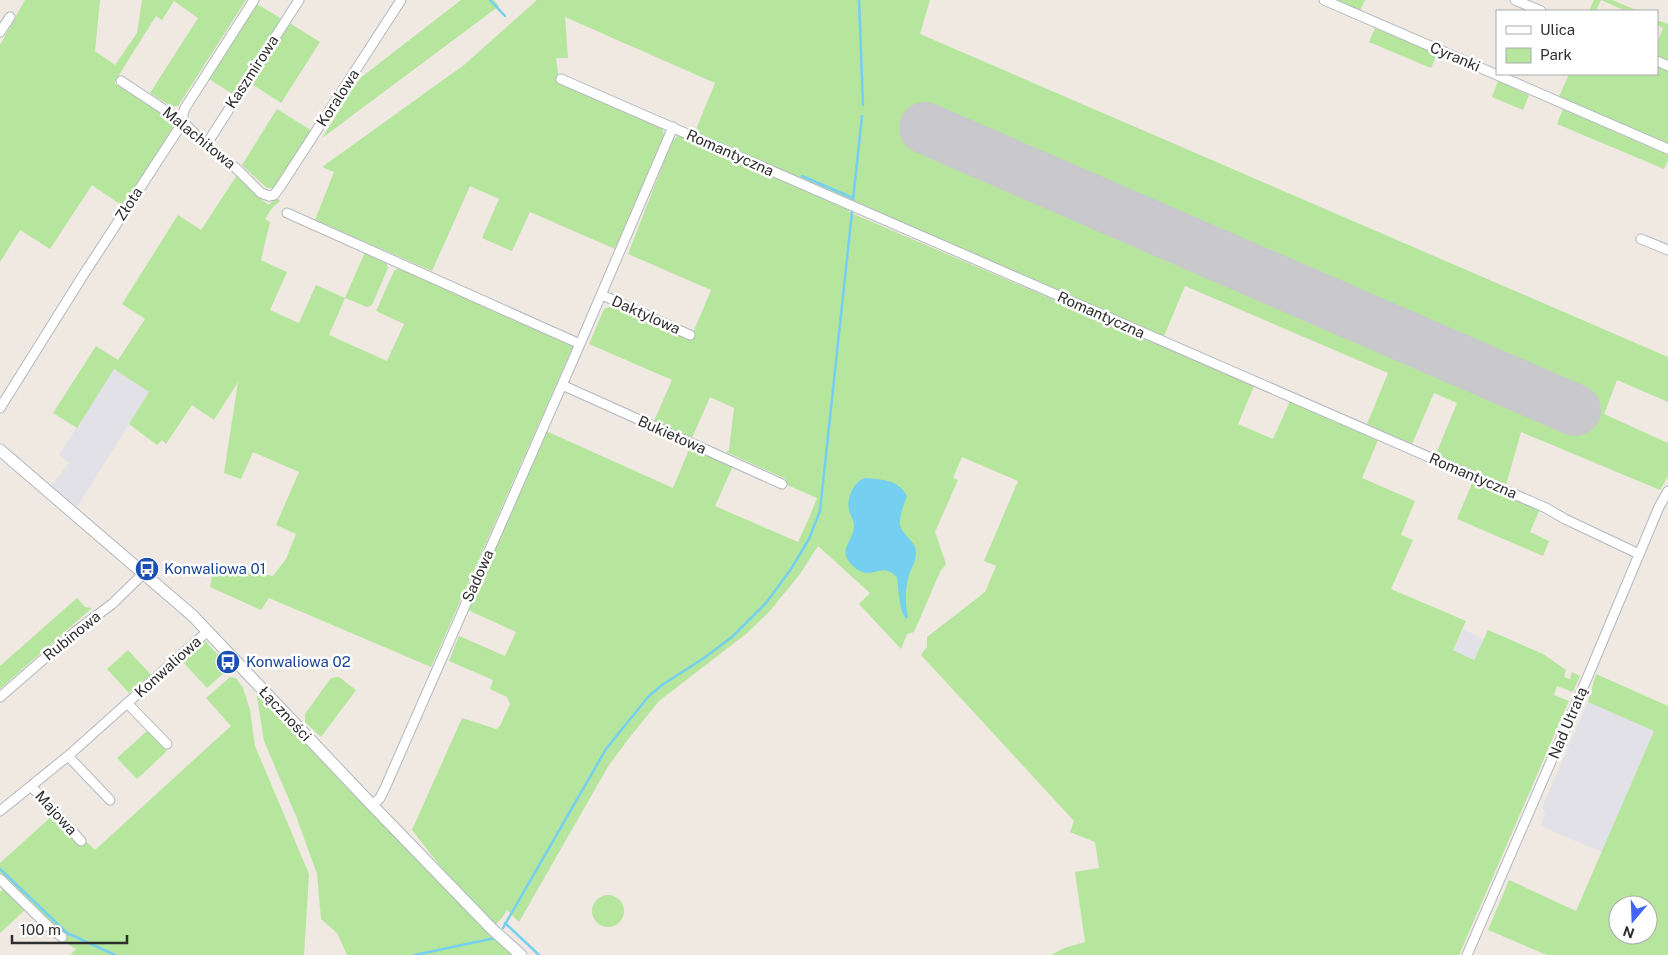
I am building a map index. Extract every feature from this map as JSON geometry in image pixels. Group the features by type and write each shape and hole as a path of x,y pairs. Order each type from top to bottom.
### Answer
{"street":[{"name":"Złota","path":"0,408 183,122 185,108 254,0"},
{"name":"Kaszmirowa","path":"206,145 299,0"},
{"name":"Koralowa","path":"274,194 401,0"},
{"name":"Cyranki","path":"1324,0 1496,74"},
{"path":"1515,0 1540,10"},
{"path":"0,32 10,16"},
{"name":"Cyranki","path":"1497,75 1668,149"},
{"name":"Romantyczna","path":"561,79 1546,508 1565,520 1639,554"},
{"name":"Malachitowa","path":"122,81 183,122 206,145 237,169 261,193 269,196 274,194"},
{"name":"Sadowa","path":"372,805 380,798 385,788 602,296 673,127"},
{"path":"286,213 580,344"},
{"path":"1641,239 1668,250"},
{"name":"Daktylowa","path":"602,296 690,335"},
{"name":"Bukietowa","path":"562,385 782,484"},
{"name":"Łączności","path":"0,450 208,631 372,805 492,929 521,955"},
{"name":"Nad Utratą","path":"1468,955 1659,507 1668,491"},
{"name":"Rubinowa","path":"0,697 144,574"},
{"name":"Konwaliowa","path":"0,811 68,756 208,631"},
{"name":"Konwaliowa","path":"127,703 166,744"},
{"path":"68,756 110,800"},
{"name":"Majowa","path":"31,786 81,841"},
{"path":"0,879 50,928 62,937"}],"shaded area":[{"path":"114,368 149,392 77,507 51,486 69,463 59,455"},
{"path":"1463,629 1484,639 1474,660 1453,650"},
{"path":"1588,702 1654,731 1602,852 1540,826 1545,814 1542,807"}],"green space":[{"path":"25,0 100,0 95,51 115,65 137,33 142,0 246,0 178,106 172,107 150,93 198,18 174,1 162,20 156,16 114,83 177,124 124,207 92,185 50,249 20,230 0,262 0,45"},
{"path":"461,0 494,0 499,6 322,138 359,79"},
{"path":"537,0 930,0 920,34 1668,357 1668,402 1617,380 1604,414 1668,443 1668,476 1660,490 1521,432 1506,485 1436,454 1457,403 1434,393 1412,444 1367,424 1388,373 1185,286 1164,336 698,136 695,132 715,83 565,17 568,58 556,58 559,82 658,125 662,128 664,135 615,249 530,212 512,251 482,238 499,199 470,186 432,271 315,220 334,172 322,167 464,65"},
{"path":"1334,0 1365,0 1360,11"},
{"path":"1594,0 1601,0 1596,10 1589,10"},
{"path":"1601,0 1612,0 1636,10 1624,10"},
{"path":"257,4 282,19 234,95 209,79"},
{"path":"1658,20 1668,24 1668,63 1658,58 1658,40 1663,28 1658,26"},
{"path":"288,22 320,42 281,103 250,83"},
{"path":"1375,28 1437,54 1431,68 1369,42"},
{"path":"1658,65 1668,70 1668,144 1559,97 1569,75 1658,75"},
{"path":"1498,81 1529,95 1523,110 1492,97"},
{"path":"277,109 312,131 275,188 267,188 242,165"},
{"path":"1563,109 1668,155 1664,169 1557,124"},
{"path":"679,135 849,209 849,212 1254,386 1238,424 1273,439 1290,401 1378,440 1362,478 1415,501 1401,535 1413,540 1391,589 1466,621 1453,650 1474,660 1488,630 1543,654 1566,670 1564,677 1570,679 1572,672 1580,676 1573,692 1557,686 1554,695 1569,701 1459,955 1051,955 1064,948 1085,942 1075,872 1099,868 1095,842 1070,832 1074,821 921,655 927,647 927,637 985,592 996,566 984,561 1018,481 962,457 953,478 958,480 935,532 946,564 940,572 914,632 907,634 901,649 859,604 870,593 818,546 800,574 769,612 746,634 659,701 630,737 609,765 519,922 507,910 495,925 448,876 412,830 462,718 496,729 500,726 510,704 507,697 490,689 493,680 449,661 459,636 505,656 516,632 468,610 546,431 673,488 690,447 733,466 715,506 798,542 817,498 785,484 786,479 726,452 729,450 734,408 710,397 692,438 654,421 672,380 589,344 604,309 612,306 690,340 711,290 628,254 672,141"},
{"path":"237,175 268,205 277,198 280,201 272,208 265,219 270,222 261,260 287,272 270,310 299,323 316,285 345,298 329,335 387,361 404,324 376,311 394,271 399,268 574,344 431,667 269,598 261,610 210,587 214,565 273,576 286,559 296,534 276,525 299,472 253,452 241,479 224,473 238,382 214,420 192,405 166,444 162,440 157,445 129,424 149,392 114,369 77,428 53,413 96,346 118,360 145,319 122,304 178,215 201,230"},
{"path":"365,252 385,262 388,268 372,305 367,307 345,298"},
{"path":"1473,481 1540,509 1530,532 1549,541 1543,556 1457,519"},
{"path":"77,598 85,607 92,608 0,689 0,666"},
{"path":"204,640 226,663 226,671 207,688 181,660"},
{"path":"128,650 151,675 129,693 107,669"},
{"path":"1596,674 1668,706 1668,955 1547,955 1488,930 1509,880 1576,911 1654,731 1588,702"},
{"path":"230,677 236,678 243,688 250,710 255,746 309,874 304,955 70,955 76,949 64,942 66,937 0,876 0,863 52,816 79,846 85,840 95,850 231,726 206,698"},
{"path":"339,677 356,690 321,737 305,722 305,714 331,678"},
{"path":"256,691 513,955 347,955 337,933 321,919 317,874 296,816 264,741"},
{"path":"147,731 167,751 137,779 117,758"},
{"path":"3,889 25,910 0,933 0,892"},
{"path":"608,895 620,899 624,911 620,923 608,927 596,923 592,911 596,899"}],"water":[{"path":"865,478 889,481 904,491 907,496 902,509 900,526 913,544 916,552 907,586 908,617 906,619 900,604 897,577 885,570 870,573 859,571 852,565 846,554 846,549 854,530 848,506 850,496 857,483"}],"waterway":[{"path":"490,0 505,16"},
{"path":"859,0 863,105"},
{"path":"853,200 862,116"},
{"path":"802,176 853,198"},
{"path":"503,928 606,749 648,697 662,685 732,637 766,603 791,569 809,539 820,511 852,212"},
{"path":"0,869 67,933 115,955"},
{"path":"505,923 539,955"},
{"path":"415,955 495,938"}],"runway":[{"path":"925,128 1575,410"}],"place":[{"name":"Konwaliowa 01","path":"147,569"},
{"name":"Konwaliowa 02","path":"228,662"}]}
